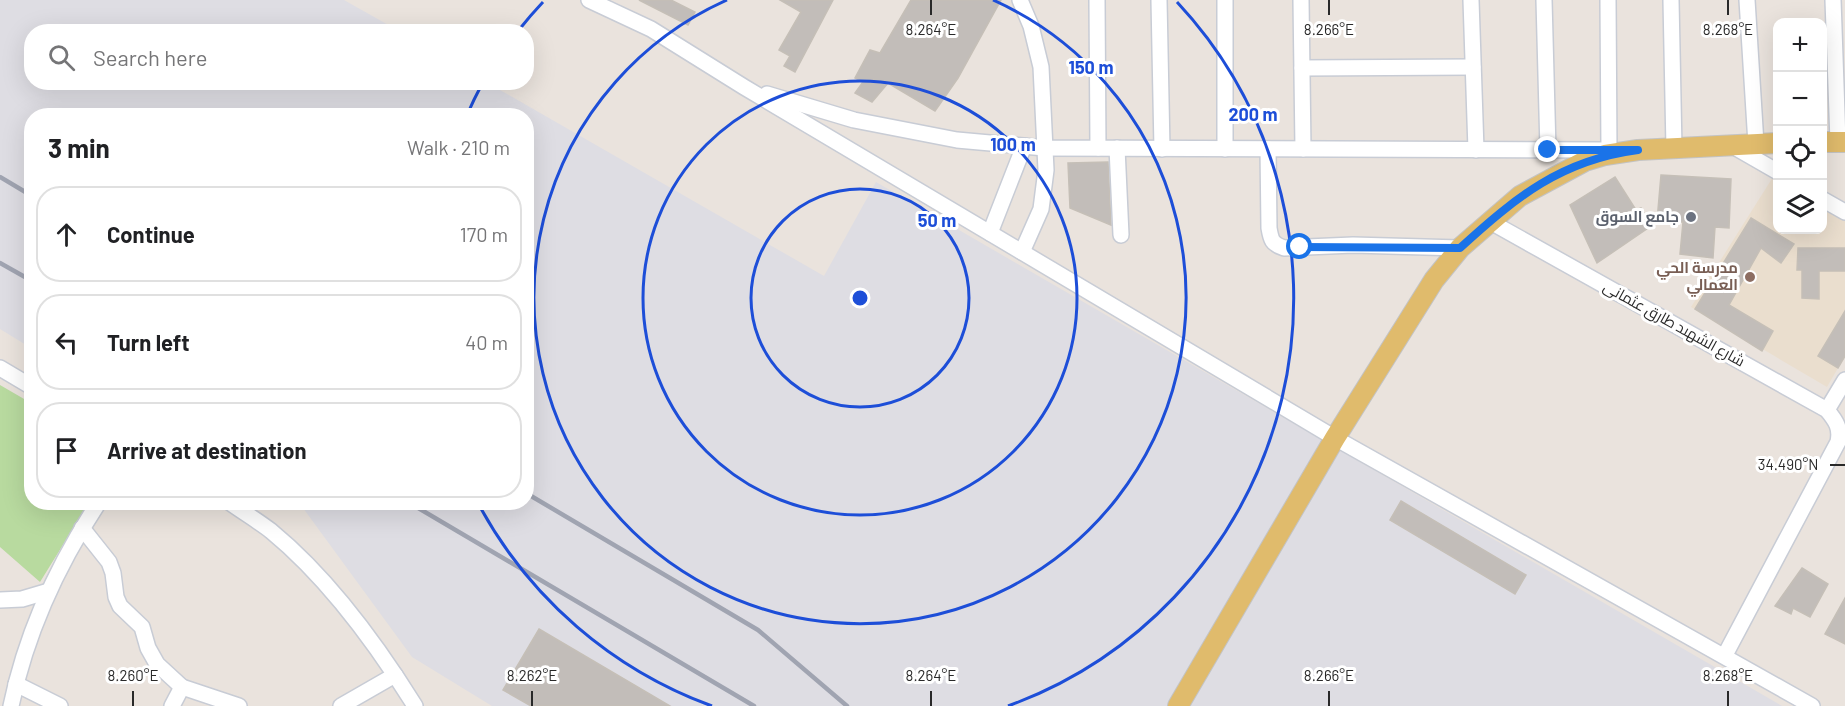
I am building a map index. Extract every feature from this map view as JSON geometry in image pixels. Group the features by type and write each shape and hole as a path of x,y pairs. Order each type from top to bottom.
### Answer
{"main road":[{"path":"1178,706 1335,438 1434,280 1460,248 1520,196 1585,161 1605,155 1638,150 1773,143"}],"street":[{"path":"589,0 651,29 744,87 1335,438 1812,706"},
{"path":"1020,0 1031,26 1041,67 1045,148 1045,189 1041,208 1022,252"},
{"path":"1097,0 1098,148"},
{"path":"1159,0 1162,148"},
{"path":"1225,0 1225,149"},
{"path":"1301,0 1303,149"},
{"path":"1471,0 1476,150"},
{"path":"1544,0 1548,150"},
{"path":"1608,0 1609,150"},
{"path":"1671,0 1674,148"},
{"path":"1747,0 1755,144"},
{"path":"1833,0 1840,40 1835,142"},
{"path":"1302,68 1473,67"},
{"path":"744,87 854,120 957,140 1045,148 1638,150"},
{"path":"1731,145 1773,169"},
{"path":"990,233 1024,146"},
{"path":"1117,148 1121,235"},
{"path":"1268,149 1269,228 1271,240 1276,245 1284,248 1353,245 1460,248"},
{"path":"1827,202 1845,212"},
{"name":"شارع الشهىد طارق عثمانى","path":"1489,221 1827,410"},
{"path":"0,368 24,382"},
{"path":"1725,656 1838,442 1840,433 1837,423 1827,410 1845,380"},
{"path":"11,706 16,684 48,591 94,510"},
{"path":"241,510 271,531 320,578 395,675 415,706"},
{"path":"82,528 108,562 113,573 116,597 120,606 142,627 148,648 157,664 182,687 239,706"},
{"path":"0,600 22,599 48,591"},
{"path":"341,706 395,675"},
{"path":"16,684 60,706"},
{"path":"172,706 182,687"}],"shaded area":[{"path":"0,0 344,0 387,24 24,24 24,90 500,90 532,108 24,108 24,344 0,329"},
{"path":"534,109 824,276 876,182 1782,706 492,706 412,657 304,510 534,510"},
{"path":"1773,177 1773,234 1827,234 1827,210 1845,221 1845,356 1827,387 1691,307"}],"green space":[{"path":"0,385 24,399 24,510 85,510 40,582 0,547"}],"building":[{"path":"639,0 671,0 695,12 688,25"},
{"path":"780,0 833,0 795,72 784,66 790,56 779,50 801,12"},
{"path":"911,0 1001,0 958,78 935,111 888,83 872,102 855,93 863,82 855,78 870,50 880,53"},
{"path":"1108,162 1111,225 1070,208 1068,163"},
{"name":"جامع السوق","path":"1661,175 1731,179 1729,228 1715,227 1713,258 1680,254 1683,222 1657,221"},
{"path":"1615,177 1636,210 1641,208 1651,226 1597,263 1570,205"},
{"path":"1751,218 1773,231 1773,234 1777,234 1794,244 1781,263 1761,248 1729,305 1773,331 1762,351 1695,309"},
{"path":"1798,248 1845,248 1845,271 1819,271 1819,299 1802,298 1802,270 1797,270"},
{"path":"1845,311 1845,356 1838,368 1818,356"},
{"path":"1401,501 1526,575 1515,594 1390,520"},
{"path":"1802,568 1828,584 1810,617 1793,608 1791,614 1775,606"},
{"path":"1845,598 1845,644 1825,634"},
{"path":"539,629 670,706 531,706 503,690"}],"railway":[{"path":"0,177 24,191"},
{"path":"0,263 24,276"},
{"path":"534,498 758,630 847,706"},
{"path":"422,510 754,706"}],"place":[{"name":"جامع السوق","path":"1691,217"},
{"name":"مدرسة الحي العمالي","path":"1750,277"}],"route":[{"path":"1300,247 1392,245 1460,248 1520,196 1557,175 1585,161 1605,155 1638,150 1548,150"}]}
